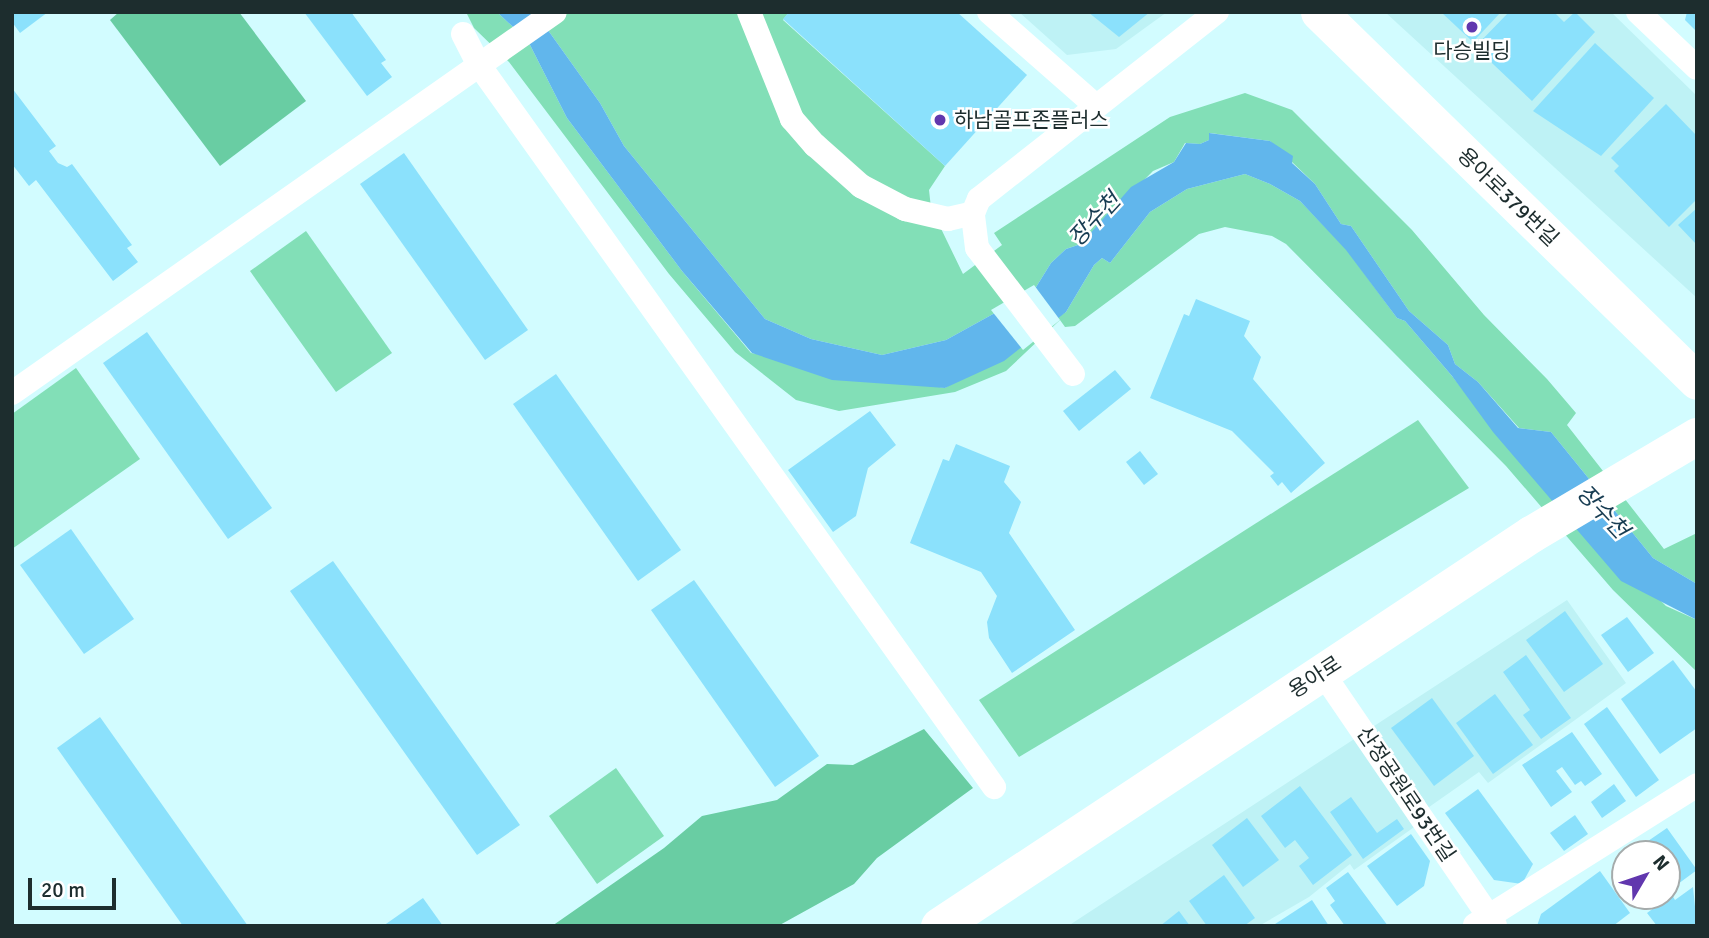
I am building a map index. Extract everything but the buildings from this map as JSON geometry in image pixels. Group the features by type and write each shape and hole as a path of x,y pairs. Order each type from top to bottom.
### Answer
{"main road":[{"name":"용아로379번길","path":"1319,12 1697,381"},
{"name":"용아로","path":"939,926 1531,534 1628,473 1697,436"}],"street":[{"path":"12,393 555,12"},
{"path":"749,12 792,119 815,145 861,186 905,209 948,219 972,213"},
{"path":"989,12 1096,106"},
{"path":"1073,374 1045,342 977,248 972,213 979,200 1217,12"},
{"path":"1648,15 1697,68"},
{"path":"463,34 994,787"},
{"name":"산정공원로93번길","path":"1322,672 1486,923 1697,786"}],"shaded area":[{"path":"1019,12 1167,12 1116,49 1067,55"},
{"path":"1385,12 1611,12 1697,96 1697,298"},
{"path":"1567,600 1626,683 1488,783 1479,772 1412,819 1417,825 1354,870 1350,864 1309,897 1259,926 1068,926"}],"green space":[{"path":"119,12 239,12 306,101 220,166 110,20"},
{"path":"466,12 497,12 528,41 567,118 682,271 751,353 945,388 1066,312 1094,265 1102,258 1110,263 1150,212 1187,189 1245,174 1270,184 1300,201 1347,250 1397,318 1405,321 1517,458 1666,606 1697,620 1697,672 1613,590 1506,466 1286,244 1272,236 1225,227 1199,234 1075,326 1065,327 1060,320 1006,371 955,392 839,411 796,400 735,352 669,274 509,62 474,28"},
{"path":"535,12 789,12 783,20 945,166 929,190 931,208 963,274 1002,245 994,233 1170,117 1245,93 1292,110 1412,230 1484,315 1547,379 1576,413 1567,425 1664,549 1697,533 1697,584 1653,558 1551,432 1519,428 1478,382 1455,364 1448,345 1409,311 1351,226 1341,224 1315,184 1270,141 1210,133 1209,140 1200,144 1185,143 1174,162 1153,171 1081,244 1066,249 1051,263 1033,292 946,340 882,355 811,339 765,319 624,146 600,103"},
{"path":"306,231 392,353 336,392 250,271"},
{"path":"76,368 140,459 12,549 12,414"},
{"path":"1418,420 1469,488 1019,757 979,700"},
{"path":"924,729 973,788 877,858 854,884 778,926 552,926 664,848 702,816 777,800 827,764 853,765"},
{"path":"616,768 664,836 597,884 549,816"}],"water":[{"name":"장수천","path":"497,12 535,12 600,103 624,146 765,319 811,339 882,355 946,340 1033,292 1051,263 1066,249 1081,244 1131,187 1174,162 1186,143 1200,144 1209,140 1209,133 1270,141 1293,156 1292,163 1315,184 1341,224 1351,226 1409,311 1448,345 1455,364 1478,382 1518,428 1551,432 1653,558 1697,584 1697,620 1621,581 1493,432 1452,376 1405,321 1397,318 1346,250 1300,201 1270,184 1245,174 1187,189 1150,212 1110,263 1102,258 1094,265 1066,312 1004,361 945,388 832,380 752,353 682,271 567,118 528,41"}],"pier":[{"path":"1034,285 1060,320 1023,350 991,310"}],"place":[{"name":"다승빌딩","path":"1472,27"},
{"name":"하남골프존플러스","path":"940,120"}]}
